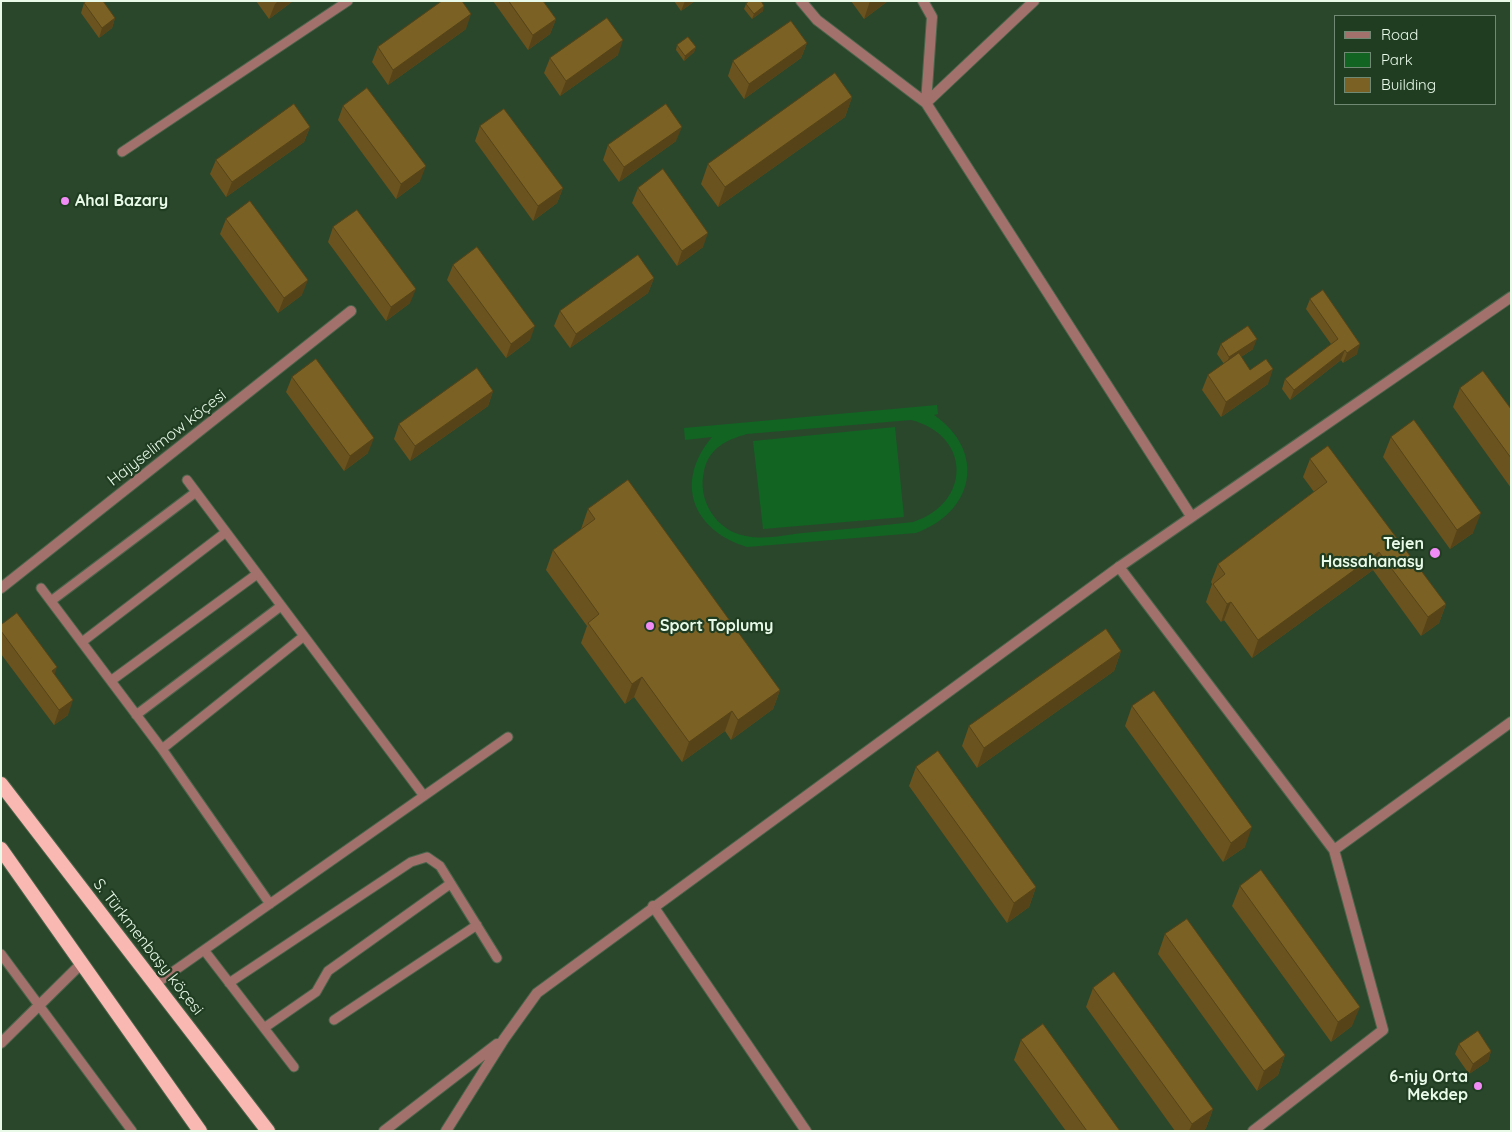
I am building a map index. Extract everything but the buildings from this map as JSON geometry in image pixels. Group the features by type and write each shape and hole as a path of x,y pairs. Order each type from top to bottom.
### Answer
{"highway":[{"name":"S. Türkmenbaşy köçesi","path":"1,784 268,1131"},
{"path":"1,849 200,1131"}],"street":[{"path":"801,1 817,20 926,103 1191,516"},
{"path":"923,1 932,17 926,103"},
{"path":"926,103 1034,1"},
{"path":"446,1131 504,1039 538,993 653,906 1118,567 1511,298"},
{"name":"Hajyselimow köçesi","path":"1,588 351,311"},
{"path":"1118,567 1334,850 1383,1030 1253,1131"},
{"path":"1334,850 1511,722"},
{"path":"653,906 806,1131"},
{"path":"1,1043 82,963"},
{"path":"384,1131 504,1039"}],"lane":[{"path":"122,152 348,1"},
{"path":"187,480 424,796"},
{"path":"51,601 196,492"},
{"path":"82,642 226,532"},
{"path":"112,680 257,574"},
{"path":"41,588 112,680 270,904"},
{"path":"136,715 281,606"},
{"path":"162,749 304,636"},
{"path":"154,985 508,737"},
{"path":"230,983 411,862 427,857 440,866 497,958"},
{"path":"264,1028 316,992 328,971 450,884"},
{"path":"334,1020 477,925"},
{"path":"204,950 294,1067"},
{"path":"1,954 132,1131"}],"green space":[{"path":"937,405 938,414 934,415 951,430 962,446 967,463 967,480 961,496 951,511 936,523 916,533 747,547 728,539 713,529 702,517 695,502 692,487 694,471 700,454 712,437 685,440 684,428","holes":["911,420 931,428 945,440 954,454 957,469 954,485 946,500 932,513 913,522 760,538 735,533 726,528 718,521 706,503 703,493 706,463 720,446 739,436"]},
{"path":"895,427 904,517 763,529 753,441"}],"place":[{"name":"Ahal Bazary","path":"65,201"},
{"name":"Tejen Hassahanasy","path":"1435,553"},
{"name":"Sport Toplumy","path":"650,626"},
{"name":"6-njy Orta Mekdep","path":"1478,1086"}]}
